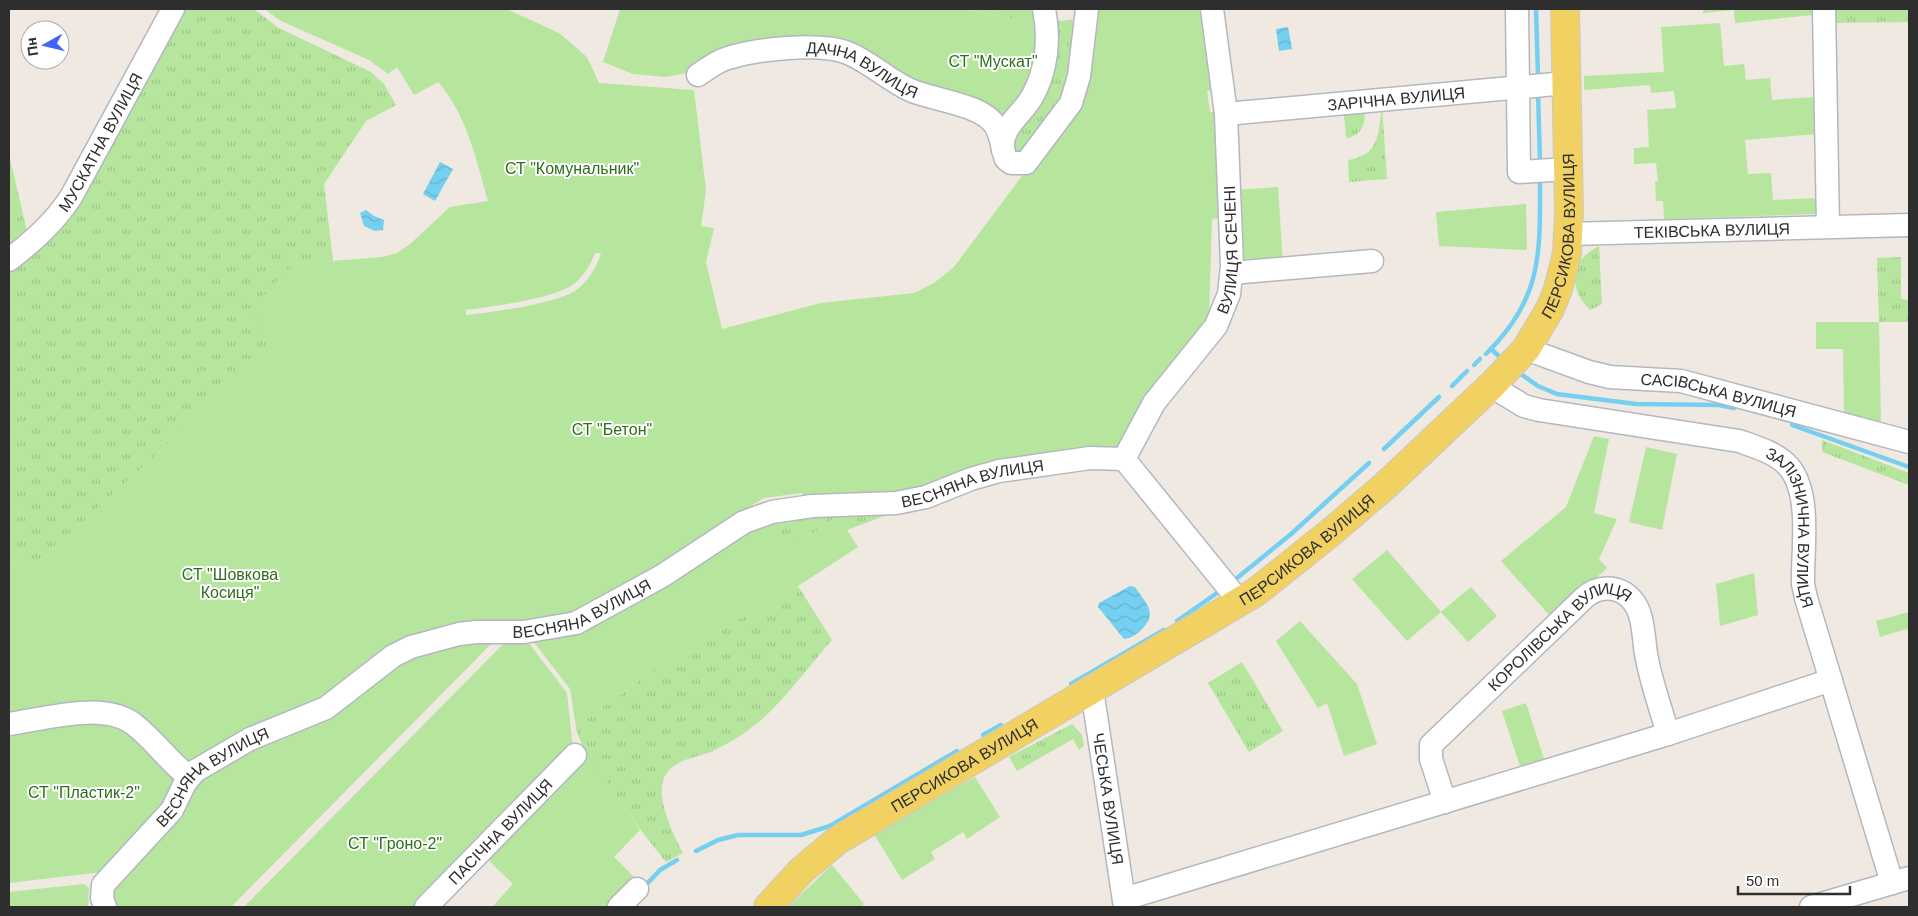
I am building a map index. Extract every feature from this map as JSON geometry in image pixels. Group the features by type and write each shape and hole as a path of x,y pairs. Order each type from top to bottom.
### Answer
{"main road":[{"name":"ПЕРСИКОВА ВУЛИЦЯ","path":"768,907 802,870 838,840 1240,602 1272,580 1362,507 1491,386 1526,349 1550,309 1558,289 1567,244 1568,169 1564,9"}],"street":[{"name":"МУСКАТНА ВУЛИЦЯ","path":"9,260 33,242 51,224 71,197 173,9"},
{"path":"1044,9 1047,40 1042,72 1031,99 1003,136 1004,154 1011,163 1026,163 1071,103 1078,76 1087,9"},
{"name":"ВУЛИЦЯ СЕЧЕНІ","path":"1124,459 1154,403 1216,326 1226,306 1232,273 1226,114 1212,9"},
{"path":"1517,9 1519,172 1568,169"},
{"path":"1824,9 1828,226"},
{"name":"ДАЧНА ВУЛИЦЯ","path":"698,75 719,61 736,56 797,47 839,50 859,58 909,89 965,107 985,116 995,125 1004,154"},
{"name":"ЗАРІЧНА ВУЛИЦЯ","path":"1226,114 1566,83"},
{"name":"ТЕКІВСЬКА ВУЛИЦЯ","path":"1567,244 1596,233 1909,225"},
{"path":"1232,273 1372,261"},
{"name":"САСІВСЬКА ВУЛИЦЯ","path":"1526,349 1590,372 1610,377 1681,381 1909,442"},
{"name":"ЗАЛІЗНИЧНА ВУЛИЦЯ","path":"1491,386 1524,406 1738,441 1764,450 1779,458 1789,467 1802,497 1803,584 1831,680 1901,880"},
{"name":"ВЕСНЯНА ВУЛИЦЯ","path":"105,907 102,898 103,885 172,810 189,777 195,771 250,739 326,708 392,656 411,647 459,634 524,632 576,623 662,576 733,528 756,517 792,508 912,500 999,471 1090,458 1124,459"},
{"path":"1124,459 1240,602"},
{"name":"КОРОЛІВСЬКА ВУЛИЦЯ","path":"1445,802 1431,759 1431,745 1584,598 1599,589 1616,590 1632,599 1637,609 1648,665 1668,734"},
{"path":"1124,903 1668,734 1831,680"},
{"name":"ЧЕСЬКА ВУЛИЦЯ","path":"1092,690 1124,903"},
{"path":"9,724 87,712 120,717 134,724 171,764 189,777"},
{"name":"ПАСІЧНА ВУЛИЦЯ","path":"426,907 575,755"},
{"path":"1811,907 1901,880"},
{"path":"619,907 637,889"}],"green space":[{"path":"177,9 254,9 279,28 371,72 384,84 396,105 366,121 324,184 333,261 294,264 271,350 40,561 9,566 9,265 46,236"},
{"path":"265,9 507,9 559,33 587,57 599,83 694,90 706,190 701,226 714,228 706,262 722,329 821,303 914,293 934,283 954,267 1054,133 1091,9 1201,9 1213,90 1207,91 1210,112 1217,112 1221,189 1218,218 1212,219 1209,318 1121,444 1113,448 931,490 803,501 802,493 764,498 731,518 711,539 579,614 373,664 329,690 332,697 184,765 138,721 9,719 9,566 40,561 271,350 252,307 294,264 382,257 397,253 409,245 450,207 488,201 475,154 463,123 448,95 438,82 414,95 397,67 388,74 369,60 279,20","holes":["595,253 601,253 594,269 575,291 554,300 523,307 466,315 466,310 533,299 559,292 578,281 591,263"]},
{"name":"СТ \"Мускат\"","path":"620,9 965,9 1042,24 1040,62 1003,128 836,44 666,77 633,74 603,62"},
{"path":"965,9 1040,9 1042,24"},
{"path":"1703,9 1813,9 1813,15 1735,23 1734,10 1703,13"},
{"path":"1835,9 1909,9 1909,22 1835,23"},
{"path":"1081,20 1072,82 1030,150 1018,153 1012,150 1010,136 1051,21"},
{"path":"1720,23 1724,66 1744,64 1746,80 1770,78 1772,100 1815,97 1816,134 1745,140 1748,174 1771,173 1773,200 1817,198 1817,214 1664,219 1663,201 1656,201 1655,182 1658,181 1656,163 1634,164 1634,148 1649,147 1647,110 1676,108 1674,91 1651,93 1650,85 1584,90 1584,76 1664,72 1661,27"},
{"path":"1382,106 1387,179 1349,182 1348,160 1366,153 1376,142"},
{"path":"1344,110 1364,112 1365,117 1361,130 1355,135 1346,138"},
{"path":"9,155 29,239 9,254"},
{"path":"1278,187 1283,264 1237,268 1234,190"},
{"path":"1526,204 1527,250 1439,246 1436,212"},
{"path":"1599,246 1602,304 1590,310 1578,293 1575,275 1582,259"},
{"path":"1901,257 1901,299 1909,300 1909,322 1879,322 1877,258"},
{"path":"1816,322 1879,322 1881,424 1844,414 1843,349 1816,349"},
{"path":"1594,436 1609,439 1594,513 1617,519 1599,559 1607,568 1552,618 1501,561 1566,507"},
{"path":"1822,440 1909,473 1909,485 1822,452"},
{"path":"1646,447 1677,454 1662,530 1629,522"},
{"path":"916,504 847,530 838,516 784,553 761,518"},
{"path":"838,516 858,547 798,586 671,657 576,727 570,689 529,636 761,518 784,553"},
{"path":"1387,550 1441,612 1407,641 1352,579"},
{"path":"1754,573 1758,615 1720,626 1716,584"},
{"path":"798,586 832,640 785,696 755,725 711,752 676,764 666,774 663,782 663,803 674,836 683,853 666,862 585,750 579,739 576,727 671,657"},
{"path":"1471,587 1497,616 1468,642 1441,612"},
{"path":"1909,612 1909,631 1906,629 1880,637 1876,621"},
{"path":"1300,621 1357,684 1377,744 1344,756 1327,703 1318,708 1276,641"},
{"name":"СТ \"Гроно-2\"","path":"524,637 567,693 573,748 420,907 244,907 508,639"},
{"name":"СТ \"Гроно-2\"","path":"465,638 495,640 231,907 119,907 108,902 107,888 189,784 404,656"},
{"path":"1242,662 1283,731 1249,752 1208,683"},
{"path":"1526,703 1544,759 1520,766 1502,711"},
{"name":"СТ \"Пластик-2\"","path":"120,719 177,777 178,790 110,871 9,883 9,727"},
{"path":"1072,724 1082,735 1084,746 1079,750 1073,739 1017,771 1009,757"},
{"name":"СТ \"Гроно-2\"","path":"588,752 640,830 614,857 637,880 611,907 492,907 513,884 484,856"},
{"path":"975,777 1000,817 967,839 963,832 931,852 935,859 902,880 874,834"},
{"path":"832,865 864,904 862,907 788,907"},
{"path":"84,884 89,888 88,907 9,907 9,892"}],"water":[{"path":"1288,27 1292,49 1279,51 1276,29"},
{"path":"440,162 453,169 435,201 423,194"},
{"path":"366,210 384,220 383,230 375,231 364,226 360,213"},
{"path":"1130,586 1135,587 1149,608 1150,613 1146,624 1141,630 1135,635 1124,639 1098,607 1099,603"}],"waterway":[{"path":"1536,9 1538,77"},
{"path":"1538,92 1540,163"},
{"path":"1486,354 1505,333 1528,294 1538,252 1540,179"},
{"path":"1491,349 1502,359"},
{"path":"1474,365 1480,359"},
{"path":"1452,386 1467,371"},
{"path":"1518,372 1538,386 1557,394 1636,404 1719,405 1734,408"},
{"path":"1384,449 1439,397"},
{"path":"1792,425 1909,467"},
{"path":"1237,578 1290,535 1369,463"},
{"path":"1177,621 1217,593"},
{"path":"1071,684 1164,630"},
{"path":"983,735 1001,725"},
{"path":"696,851 718,840 738,835 801,835 830,826 957,751"},
{"path":"643,888 660,870 677,860"}],"park label":[{"name":"СТ \"Комунальник\"","path":"572,168"},
{"name":"СТ \"Бетон\"","path":"612,429"},
{"name":"СТ \"Шовкова Косиця\"","path":"230,583"}]}
